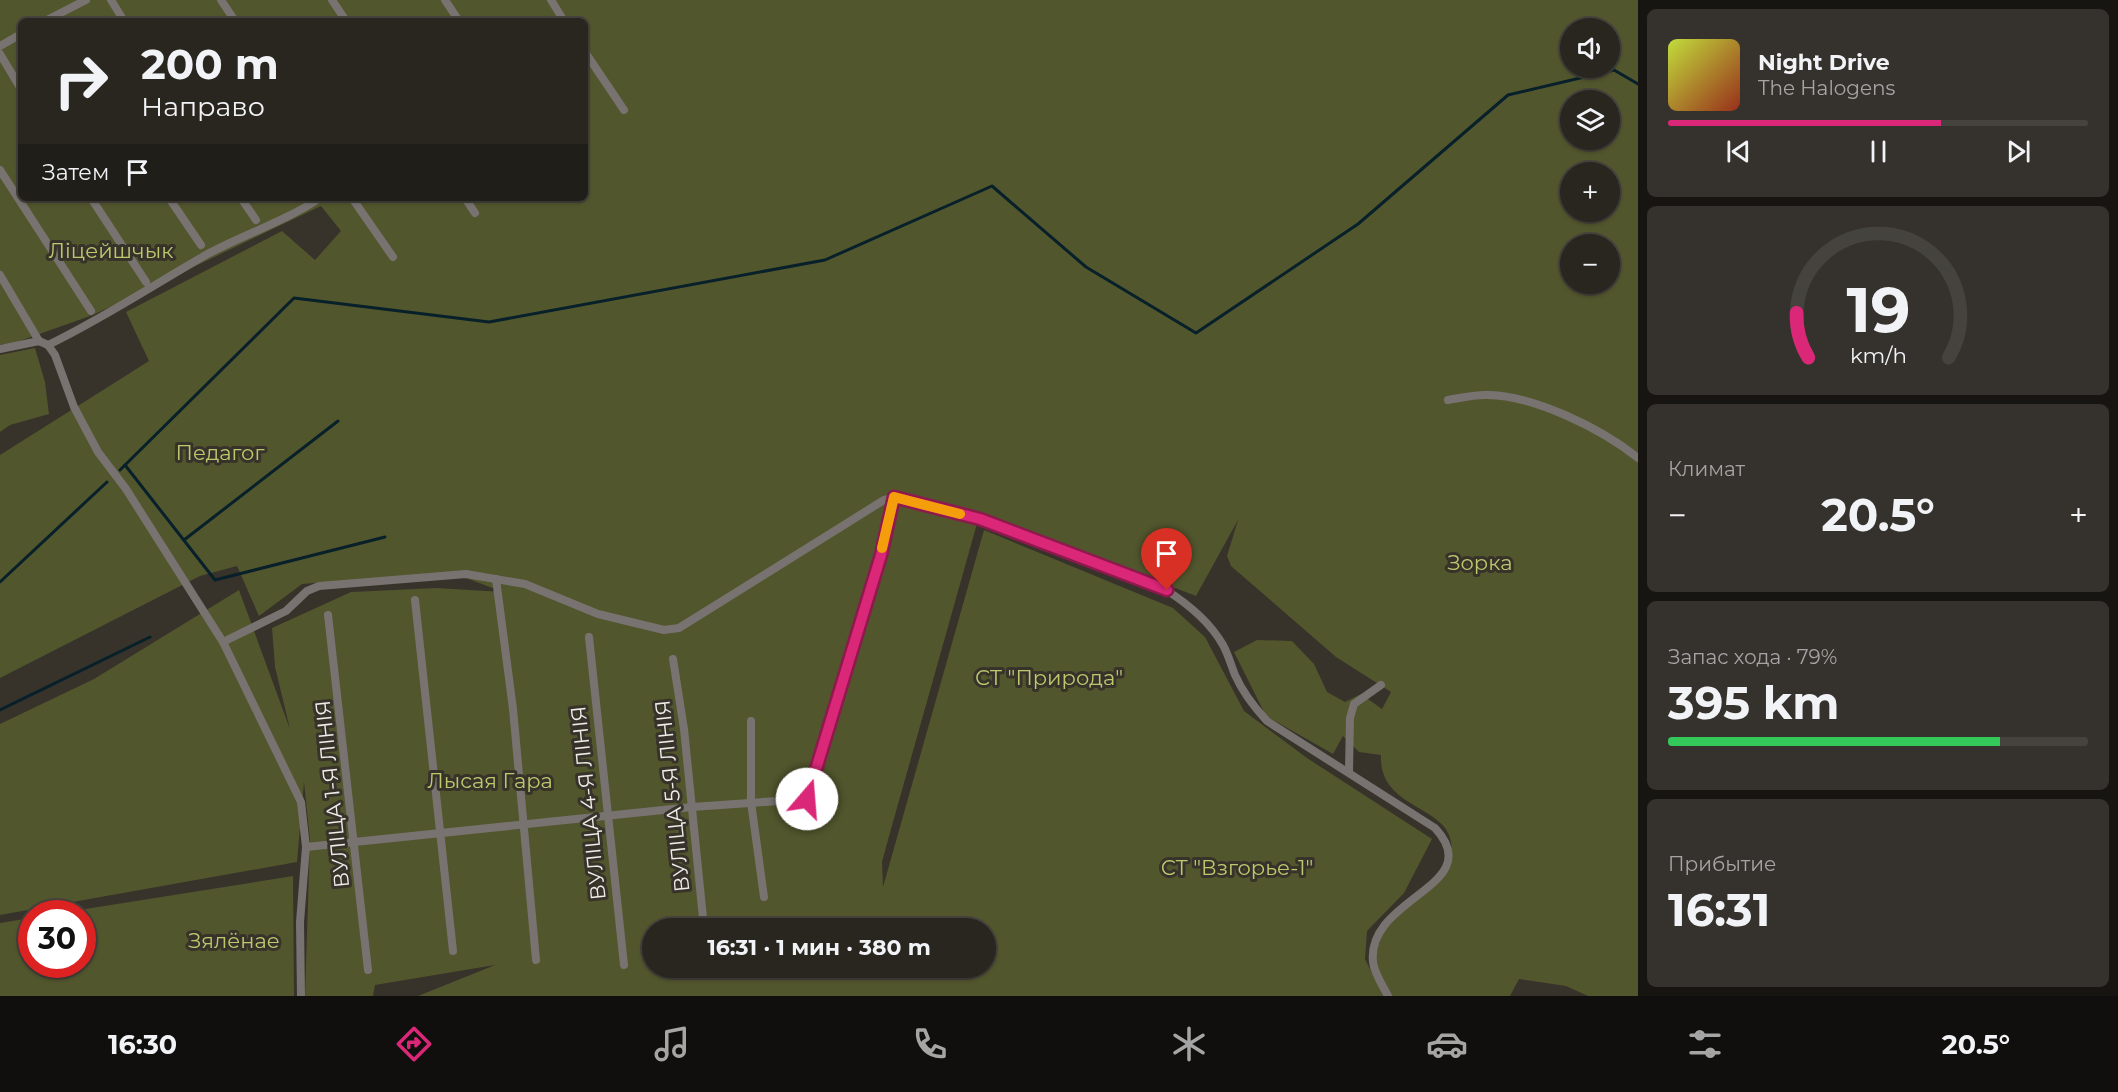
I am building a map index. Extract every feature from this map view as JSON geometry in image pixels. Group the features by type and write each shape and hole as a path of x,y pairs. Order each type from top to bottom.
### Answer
{"street":[{"path":"54,18 86,0"},
{"path":"111,0 122,18"},
{"path":"221,0 233,18"},
{"path":"332,0 344,18"},
{"path":"445,0 457,18"},
{"path":"551,0 562,18"},
{"path":"0,46 18,36"},
{"path":"0,54 18,84"},
{"path":"588,56 624,110"},
{"path":"0,170 18,198"},
{"path":"20,201 91,311"},
{"path":"93,201 146,282"},
{"path":"171,201 201,246"},
{"path":"243,201 255,220"},
{"path":"0,349 43,343 108,314 207,254 315,201"},
{"path":"354,201 393,257"},
{"path":"467,201 475,213"},
{"path":"0,275 43,343 55,355 74,407 99,452 126,489 223,642 301,802 306,847 300,922 301,996"},
{"path":"1448,400 1485,395 1517,399 1586,423 1615,439 1638,458"},
{"path":"223,642 286,611 307,591 319,586 466,574 525,584 598,614 664,630 679,628 884,500 894,497 980,519 1167,590 1189,606 1212,630 1223,645 1236,678 1252,705 1267,721 1436,828 1445,838 1450,852 1445,872 1387,920 1377,934 1373,964 1388,996"},
{"path":"306,847 692,807 807,799 881,555 894,497"},
{"path":"496,579 513,709 536,960"},
{"path":"415,600 453,951"},
{"name":"ВУЛІЦА 1-Я ЛІНІЯ","path":"328,615 368,970"},
{"name":"ВУЛІЦА 4-Я ЛІНІЯ","path":"589,637 624,964"},
{"name":"ВУЛІЦА 5-Я ЛІНІЯ","path":"674,659 684,729 703,918"},
{"path":"1349,772 1350,717 1354,704 1381,685"},
{"path":"751,721 751,802 764,897"}],"green space":[{"path":"0,0 1638,0 1638,996 1588,996 1566,986 1519,979 1510,996 418,996 495,965 375,985 373,996 305,996 310,840 304,782 297,862 84,900 18,900 18,912 0,915 0,724 94,679 239,590 290,729 275,667 272,628 351,592 437,588 503,592 450,572 302,584 259,616 237,566 200,576 0,678 0,455 149,361 126,312 282,231 315,260 341,231 321,206 91,316 0,174","holes":["980,513 1196,596 1238,520 1227,556 1231,566 1336,657 1391,692 1382,709 1361,694 1345,702 1327,692 1314,664 1292,641 1257,640 1234,652 1266,716 1333,754 1343,736 1359,752 1381,755 1384,775 1393,789 1435,818 1446,829 1451,843 1449,863 1377,934 1374,977 1365,959 1367,931 1404,893 1432,839 1307,758 1244,711 1205,637 1173,608 984,530 883,887 882,862"]},
{"path":"0,176 90,316 0,348 5,344 0,345"},
{"path":"35,348 45,382 49,414 10,425 0,432 0,355"},
{"name":"Зялёнае","path":"293,876 294,996 0,996 0,923 18,920 18,978 96,978 96,907"}],"waterway":[{"path":"120,470 294,298 489,322 825,260 992,186 1086,267 1196,333 1358,224 1508,95 1614,70 1638,84"},
{"path":"184,540 338,421"},
{"path":"125,465 215,580 385,537"},
{"path":"0,582 107,482"},
{"path":"0,710 150,637"}],"slow traffic":[{"path":"882,548 894,497 960,514"}],"route":[{"path":"807,799 881,555 894,497 980,519 1167,590"}],"park label":[{"name":"Ліцейшчык","path":"111,250"},
{"name":"Педагог","path":"220,452"},
{"name":"Зорка","path":"1480,562"},
{"name":"СТ \"Природа\"","path":"1049,677"},
{"name":"Лысая Гара","path":"490,780"},
{"name":"СТ \"Взгорье-1\"","path":"1237,867"}]}
